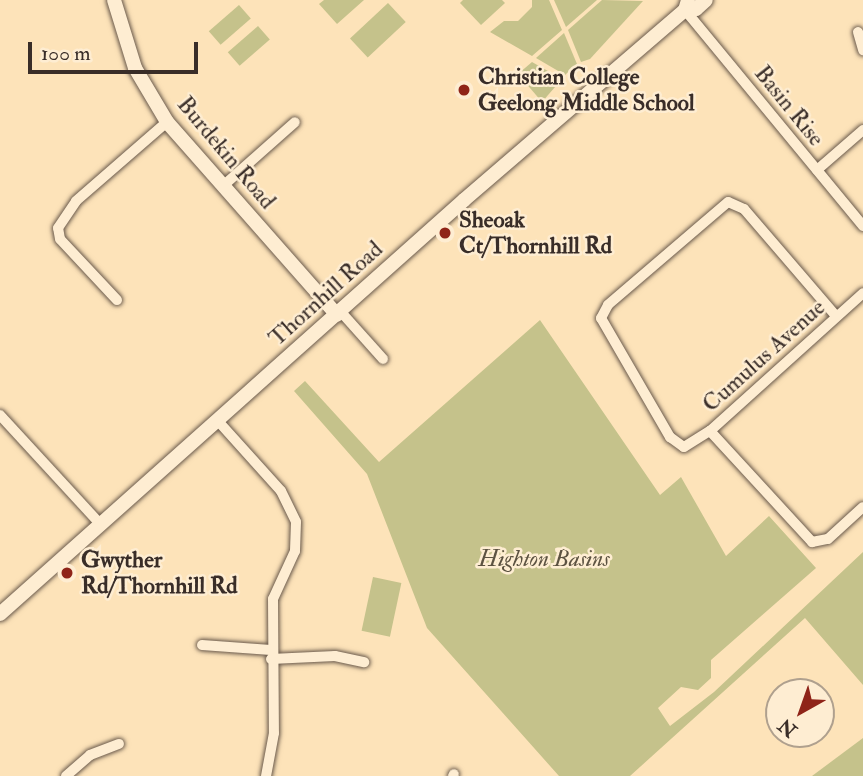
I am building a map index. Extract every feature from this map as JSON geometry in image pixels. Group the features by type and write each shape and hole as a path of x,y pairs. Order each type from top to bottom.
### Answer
{"street":[{"name":"Burdekin Road","path":"114,0 135,68 167,122 339,314"},
{"name":"Thornhill Road","path":"0,614 686,5 695,9 706,0"},
{"name":"Basin Rise","path":"686,5 863,226"},
{"path":"858,32 863,50"},
{"path":"117,300 60,239 58,228 71,206 167,122"},
{"path":"223,186 295,122"},
{"path":"817,170 863,130"},
{"name":"Cumulus Avenue","path":"836,316 738,204 728,202 710,214 608,305 601,318 670,437 679,446 690,446 863,293"},
{"path":"339,314 383,359"},
{"path":"0,415 73,498 101,524"},
{"path":"218,421 281,491 296,522 295,551 273,599 271,655 274,733 266,776"},
{"path":"710,431 812,542 828,539 863,507"},
{"path":"202,645 271,655 335,656 364,662"},
{"path":"66,776 90,755 119,744"}],"green space":[{"path":"324,0 364,0 337,24 319,4"},
{"path":"463,0 502,0 505,3 481,25 460,3"},
{"path":"532,0 549,0 562,30 532,56 490,32 504,21 518,21 532,7"},
{"path":"554,0 597,0 566,27"},
{"path":"602,0 643,1 590,59 581,62 568,30"},
{"path":"388,3 406,22 368,57 350,38"},
{"path":"239,5 251,19 221,45 209,31"},
{"path":"258,26 270,40 240,66 228,52"},
{"path":"564,33 577,64 565,75 536,58"},
{"path":"532,62 562,79 542,102 518,74"},
{"name":"Highton Basins","path":"540,320 660,495 681,477 726,556 769,516 816,568 711,660 711,678 698,690 681,687 658,708 670,726 714,692 863,552 863,685 805,618 630,776 559,776 427,628 367,474 294,391 305,381 379,462"},
{"path":"373,577 401,583 390,637 362,631"},
{"path":"863,738 863,776 812,776"}],"place":[{"name":"Christian College Geelong Middle School","path":"464,90"},
{"name":"Sheoak Ct/Thornhill Rd","path":"445,233"},
{"name":"Gwyther Rd/Thornhill Rd","path":"67,573"}]}
